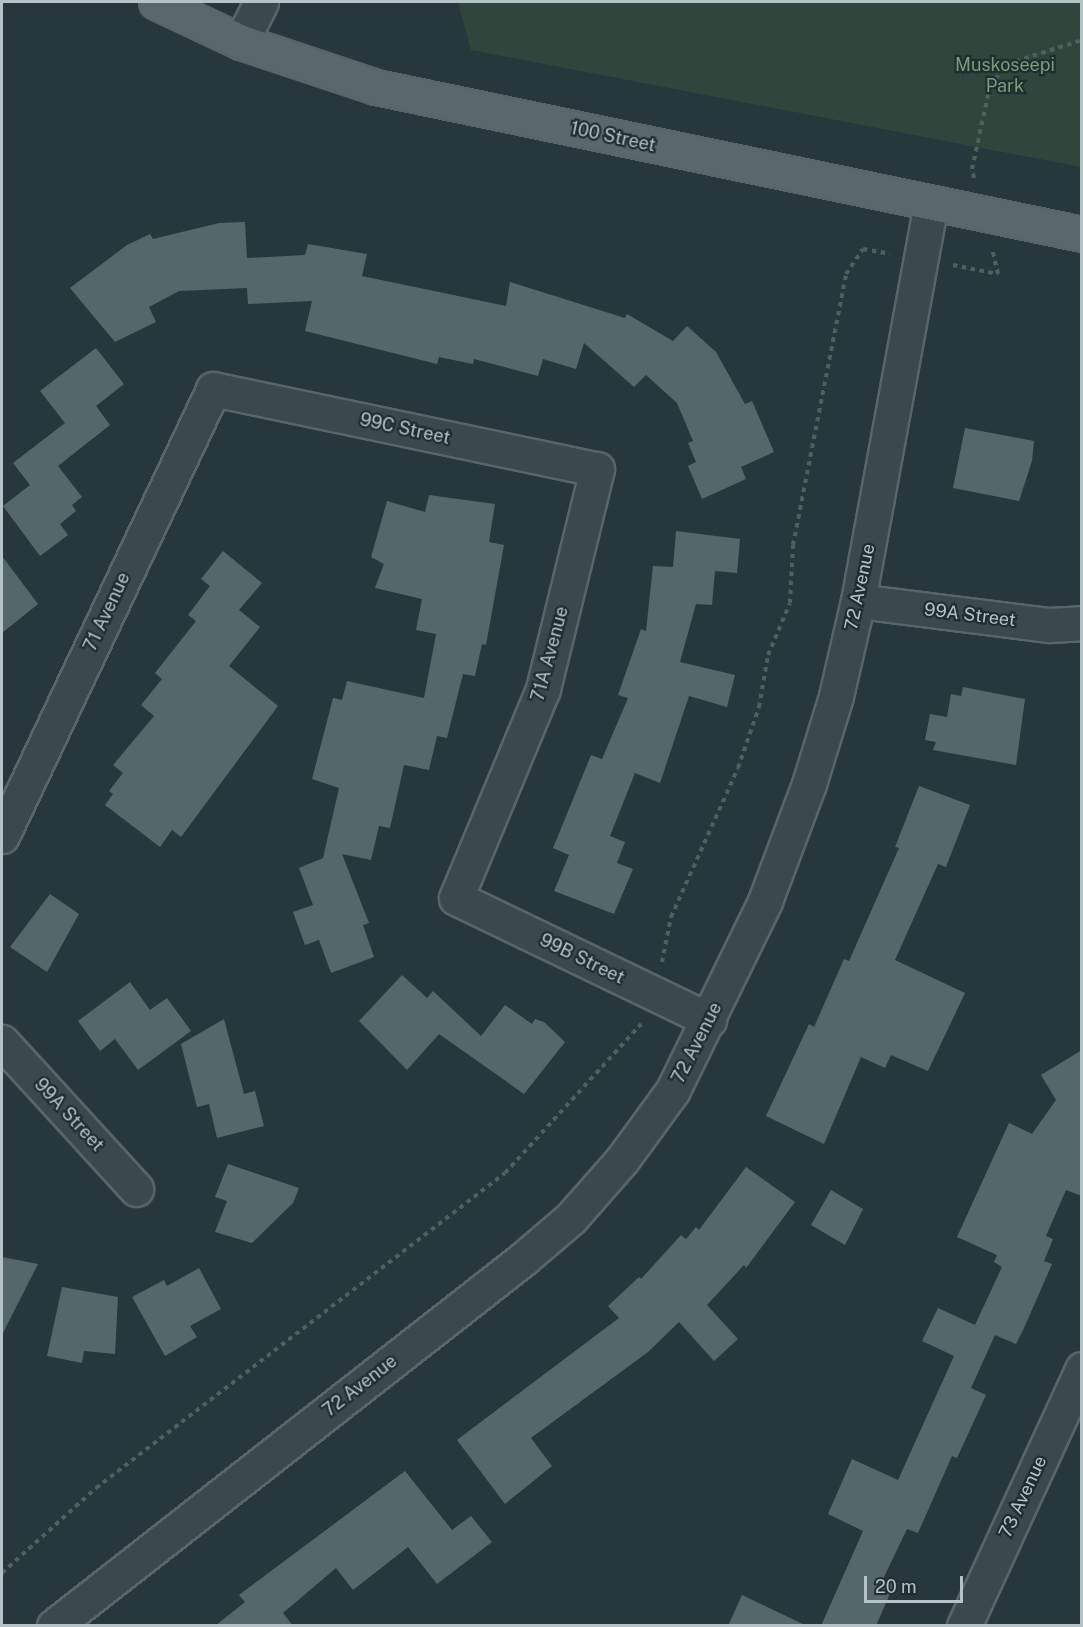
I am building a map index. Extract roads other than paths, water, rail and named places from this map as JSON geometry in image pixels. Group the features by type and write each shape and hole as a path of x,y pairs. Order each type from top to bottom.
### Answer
{"main road":[{"name":"100 Street","path":"156,2 241,42 376,87 932,205 1082,234"}],"street":[{"path":"241,42 261,2"},
{"name":"72 Avenue","path":"54,1626 523,1259 571,1218 622,1160 673,1090 765,901 809,784 836,696 858,601 932,205"},
{"name":"99C Street","path":"213,389 597,469"},
{"name":"71 Avenue","path":"2,836 213,389"},
{"name":"71A Avenue","path":"456,898 543,689 597,469"},
{"name":"99A Street","path":"858,601 1049,625 1082,623"},
{"name":"99B Street","path":"456,898 709,1020"},
{"name":"99A Street","path":"2,1042 136,1189"},
{"name":"73 Avenue","path":"964,1626 1082,1369"}],"park label":[{"name":"Muskoseepi Park","path":"1005,76"}]}
